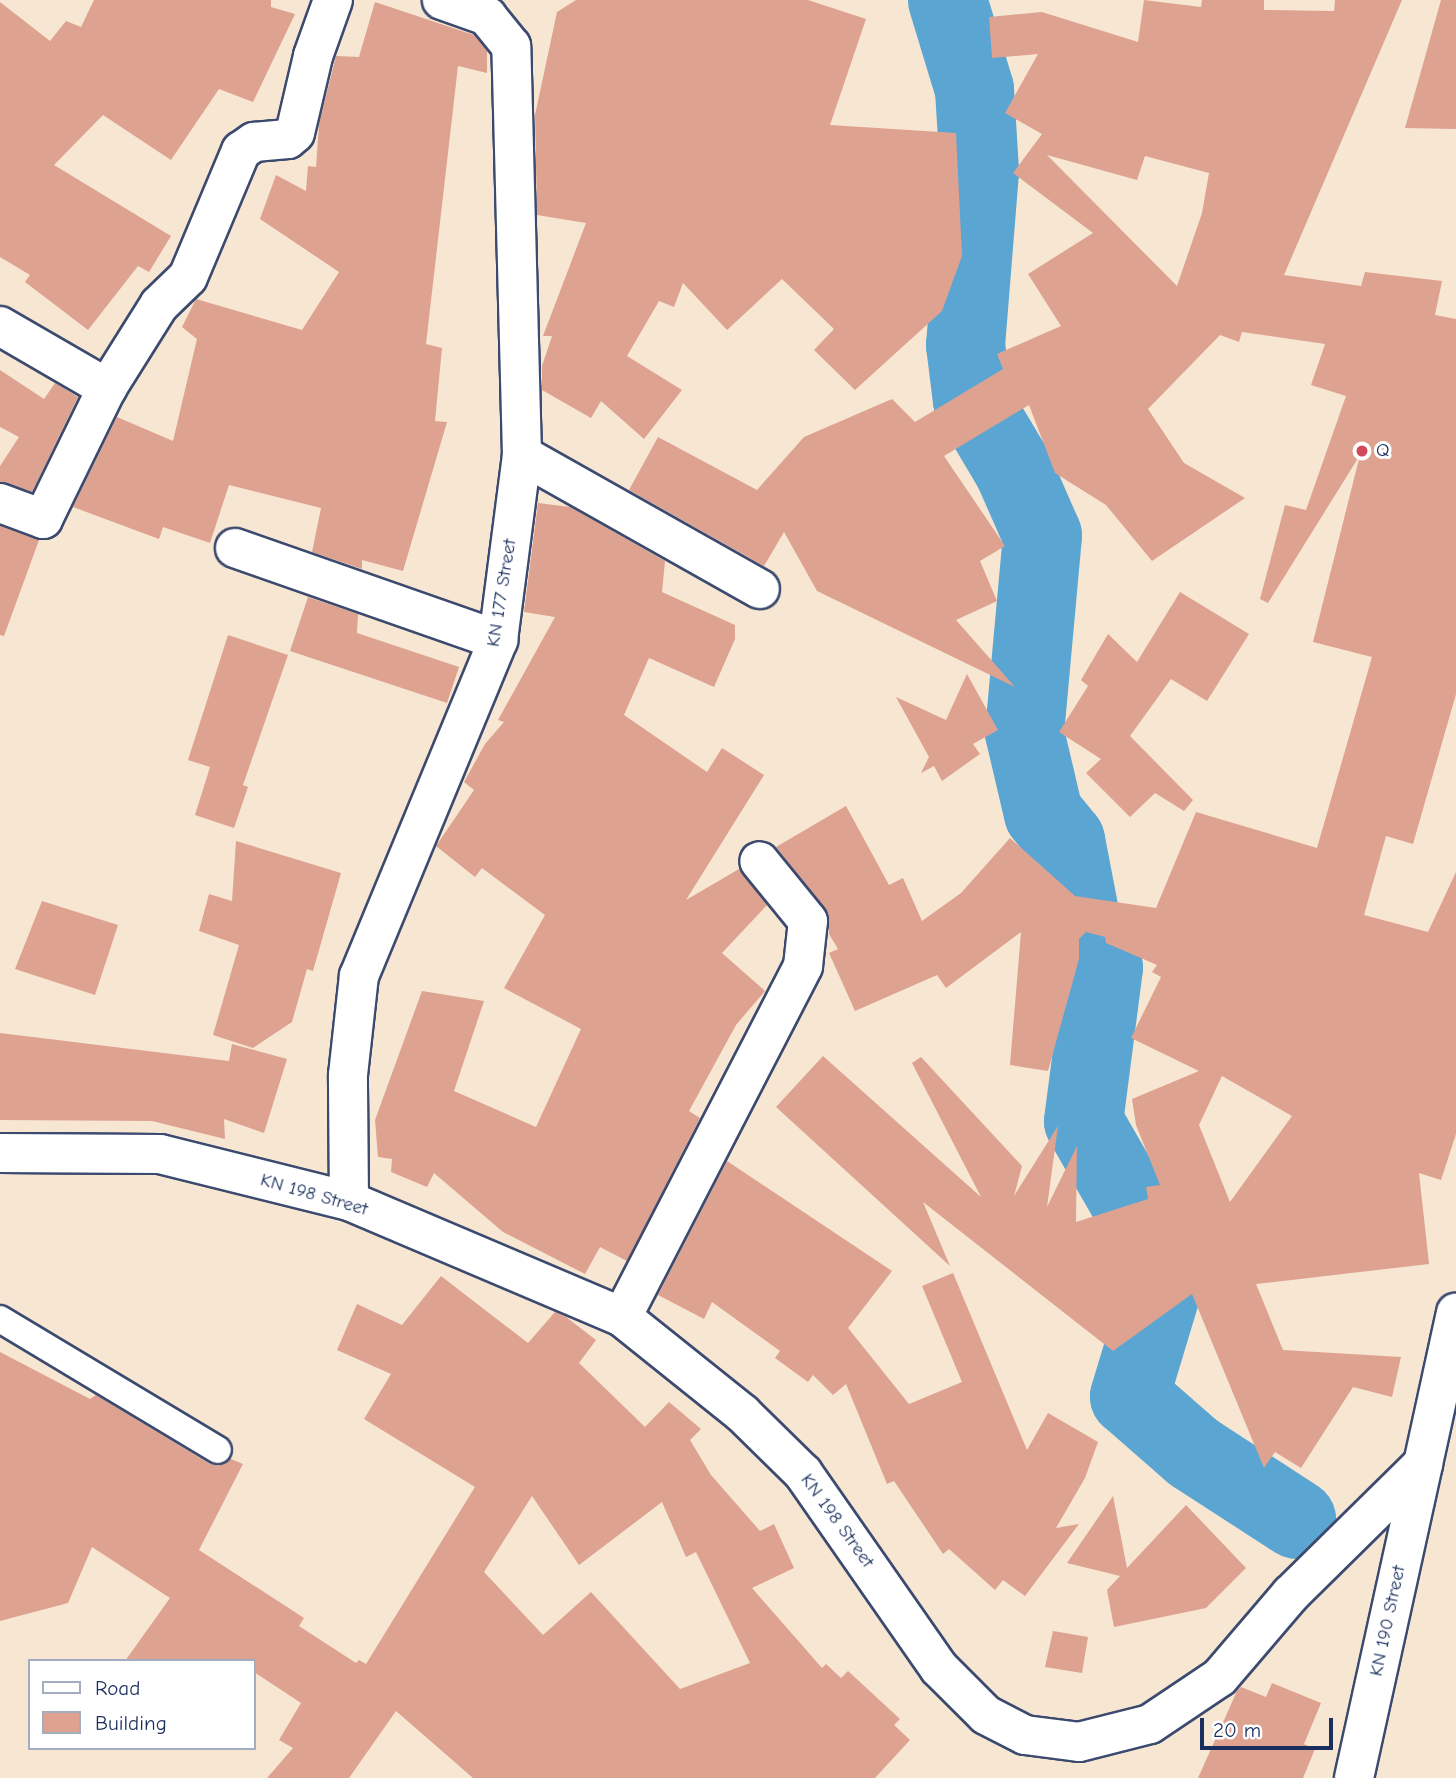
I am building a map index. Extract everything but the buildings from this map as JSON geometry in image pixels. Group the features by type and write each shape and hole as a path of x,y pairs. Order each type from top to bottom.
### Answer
{"street":[{"path":"0,503 43,519 107,388 159,305 188,277 241,151 254,142 288,139 295,133 313,57 333,0"},
{"name":"KN 177 Street","path":"349,1200 348,1075 359,976 498,640 522,455 511,46 487,16 442,0"},
{"path":"0,326 107,388"},
{"path":"522,455 760,589"},
{"path":"235,548 498,640"},
{"path":"622,1317 803,966 808,921 759,861"},
{"name":"KN 198 Street","path":"0,1153 160,1154 349,1200 622,1317 743,1414 803,1473 939,1668 986,1715 1025,1735 1079,1742 1150,1724 1220,1677 1291,1594 1423,1464"},
{"path":"1423,1464 1456,1313"},
{"name":"KN 190 Street","path":"1354,1778 1423,1464"}],"lane":[{"path":"0,1319 218,1450"}],"waterway":[{"path":"947,0 974,89 979,171 965,344 972,400 1013,469 1042,535 1024,732 1043,813 1065,840 1081,923 1103,967 1083,1121 1133,1208 1161,1290 1129,1396 1193,1452 1296,1519"}],"place":[{"name":"Q","path":"1362,451"}]}
